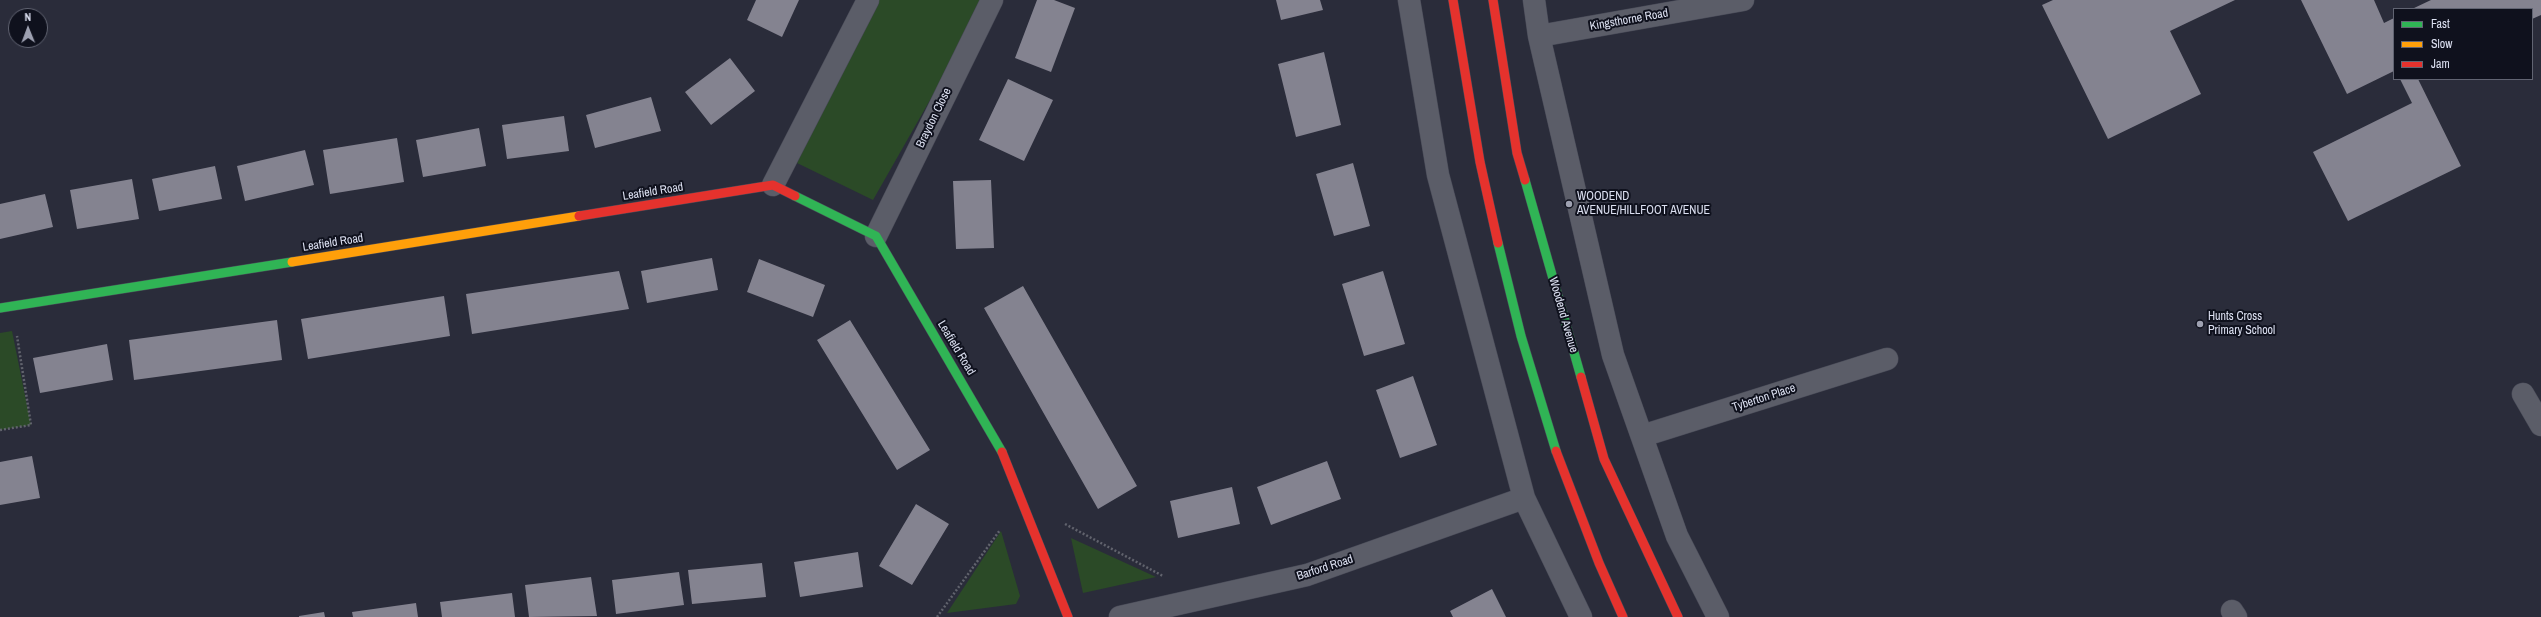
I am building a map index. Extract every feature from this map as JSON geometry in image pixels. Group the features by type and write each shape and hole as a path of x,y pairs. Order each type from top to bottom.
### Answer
{"street":[{"path":"868,0 773,185 876,236"},
{"name":"Braydon Close","path":"876,236 992,0"},
{"path":"1409,0 1438,175 1524,498 1581,617"},
{"path":"1453,0 1480,162 1527,356 1569,486 1610,589 1623,617"},
{"name":"Woodend Avenue","path":"1493,0 1517,152 1604,459 1678,617"},
{"path":"1534,0 1540,36 1613,355 1677,536 1718,617"},
{"name":"Kingsthorne Road","path":"1540,36 1743,0"},
{"name":"Leafield Road","path":"0,308 773,185"},
{"name":"Leafield Road","path":"876,236 998,443 1068,617"},
{"name":"Tyberton Place","path":"1642,436 1887,359"},
{"path":"2523,394 2541,425"},
{"name":"Barford Road","path":"1120,617 1307,575 1524,498"}],"path":[{"path":"0,430 31,425 12,306"}],"green space":[{"path":"873,0 987,0 873,200 797,163"},
{"path":"12,331 31,425 0,430 0,333"},
{"path":"1001,531 1020,596 1016,604 947,613"},
{"path":"1071,538 1156,577 1083,593"}],"building":[{"path":"756,0 799,0 782,37 747,20"},
{"path":"1037,0 1054,0 1075,8 1051,72 1015,58"},
{"path":"1276,0 1320,0 1323,10 1281,20"},
{"path":"2053,0 2235,0 2170,31 2201,94 2108,139 2042,5"},
{"path":"2301,0 2374,0 2384,23 2393,18 2393,71 2347,94"},
{"path":"2431,0 2541,0 2541,15 2533,19 2533,8 2414,8"},
{"path":"1324,52 1341,125 1296,137 1278,64"},
{"path":"730,58 755,91 711,125 685,92"},
{"path":"1008,79 1053,100 1024,161 979,140"},
{"path":"2400,80 2418,80 2461,166 2348,221 2313,152 2412,103"},
{"path":"651,97 661,131 595,148 586,115"},
{"path":"564,116 569,151 507,159 502,125"},
{"path":"479,128 486,166 423,177 416,140"},
{"path":"397,138 404,182 330,194 323,150"},
{"path":"305,150 314,185 245,201 237,166"},
{"path":"1353,163 1370,226 1334,236 1316,174"},
{"path":"215,166 222,199 159,211 152,179"},
{"path":"132,179 139,219 77,229 70,190"},
{"path":"991,180 994,248 956,249 953,181"},
{"path":"45,194 53,227 0,239 0,204"},
{"path":"712,258 718,290 647,303 641,271"},
{"path":"759,259 825,285 813,317 747,292"},
{"path":"619,271 629,309 472,334 466,294"},
{"path":"1383,271 1405,344 1364,356 1342,284"},
{"path":"1023,286 1137,486 1098,509 984,308"},
{"path":"444,296 450,336 308,359 301,319"},
{"path":"277,320 282,360 134,380 129,340"},
{"path":"850,320 930,450 897,470 817,340"},
{"path":"107,344 113,380 40,393 33,358"},
{"path":"1413,376 1437,445 1400,458 1376,390"},
{"path":"32,456 40,498 0,505 0,462"},
{"path":"1327,461 1341,499 1271,525 1257,487"},
{"path":"1232,487 1240,524 1178,538 1170,501"},
{"path":"916,504 949,524 912,585 879,566"},
{"path":"858,552 863,587 800,597 794,562"},
{"path":"762,563 766,597 692,604 688,570"},
{"path":"679,572 684,605 616,614 612,580"},
{"path":"591,577 597,616 529,617 525,585"},
{"path":"1492,589 1506,617 1453,617 1450,611"},
{"path":"512,593 515,617 442,617 440,602"},
{"path":"416,603 418,617 353,617 352,612"},
{"path":"324,612 325,617 299,617 299,616"}],"traffic: fast":[{"path":"1525,180 1581,377"},
{"path":"795,196 876,236 1002,452"},
{"path":"1498,243 1521,336 1556,451"},
{"path":"0,308 292,262"}],"traffic: slow":[{"path":"292,262 579,216"}],"traffic: jam":[{"path":"1453,0 1480,162 1498,243"},
{"path":"1493,0 1517,153 1525,180"},
{"path":"579,216 773,185 795,196"},
{"path":"1581,377 1604,459 1678,617"},
{"path":"1556,451 1599,563 1623,617"},
{"path":"1002,452 1068,617"}],"place":[{"name":"WOODEND AVENUE/HILLFOOT AVENUE","path":"1569,204"},
{"name":"Hunts Cross Primary School","path":"2200,324"}]}
